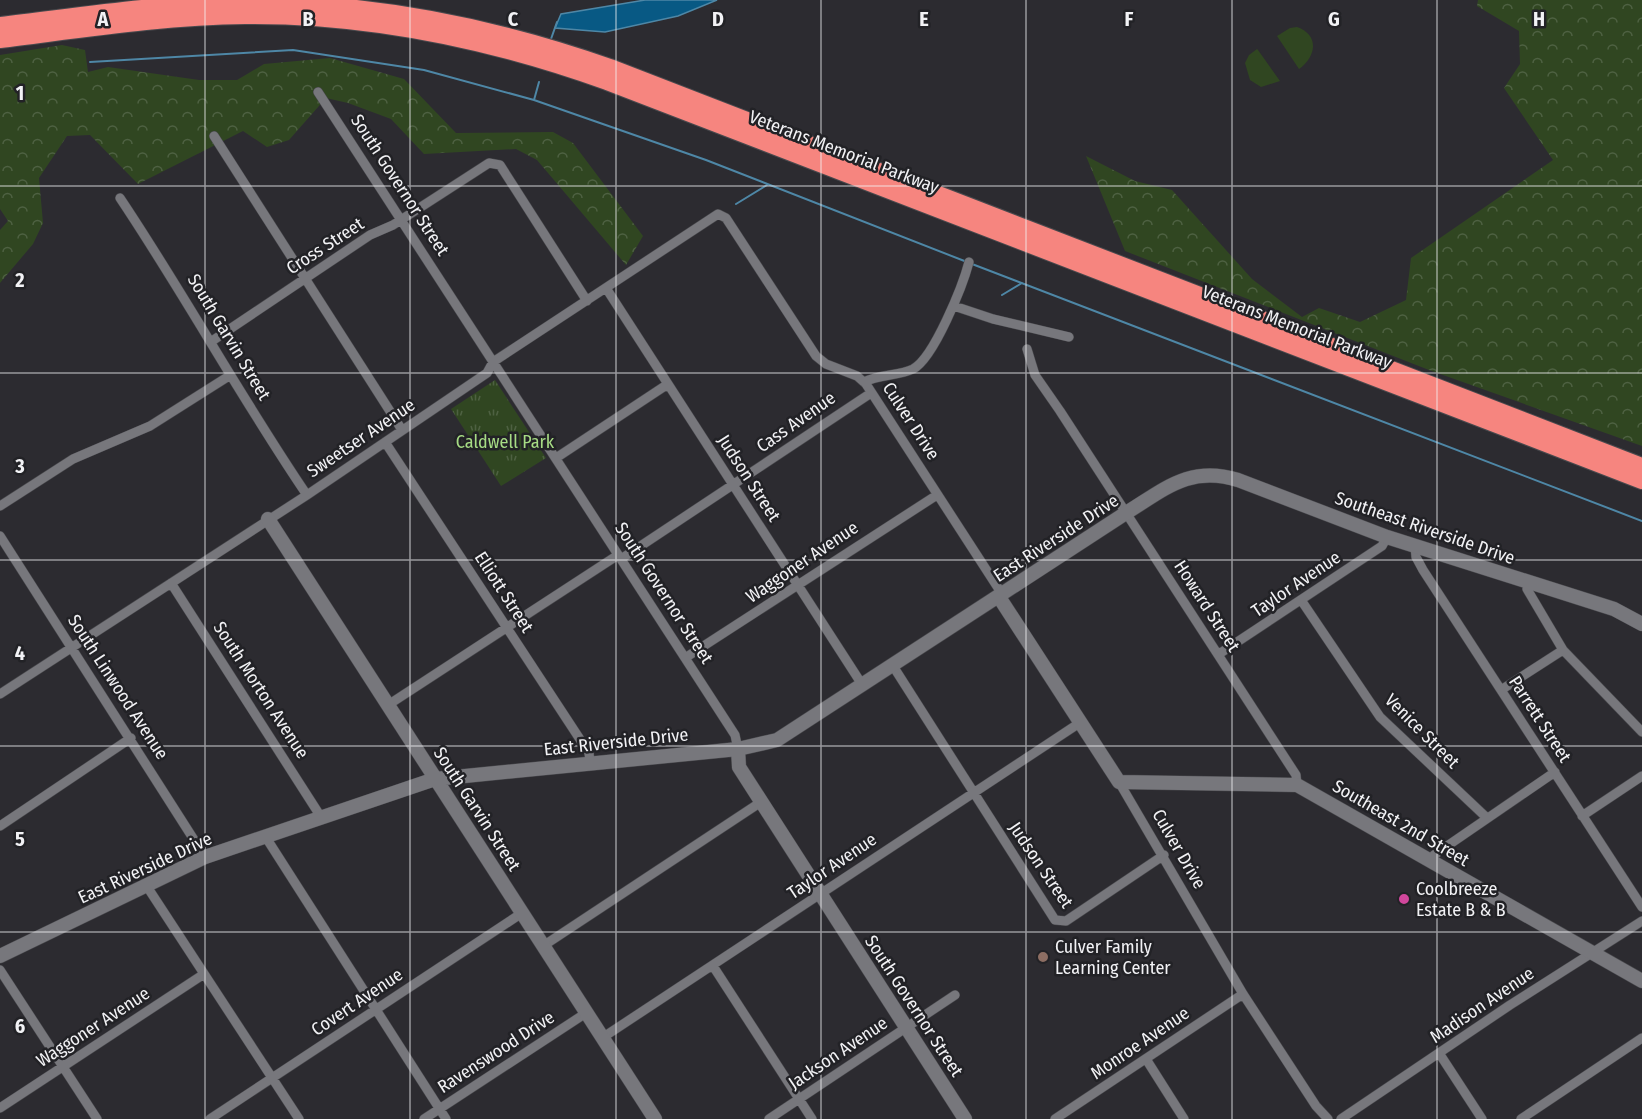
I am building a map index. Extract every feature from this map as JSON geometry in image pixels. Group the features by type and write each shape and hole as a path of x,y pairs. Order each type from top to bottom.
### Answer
{"highway":[{"name":"Veterans Memorial Parkway","path":"0,25 147,7 283,2 384,10 513,35 621,72 1642,466"},
{"name":"Veterans Memorial Parkway","path":"0,40 132,23 245,16 384,25 502,48 607,81 1642,482"}],"street":[{"name":"South Governor Street","path":"318,92 735,735 739,767 965,1119"},
{"path":"214,136 402,430"},
{"name":"Cross Street","path":"212,341 370,235 402,220 487,163 500,165 587,301"},
{"name":"South Garvin Street","path":"120,198 212,341 229,376 307,495"},
{"name":"Sweetser Avenue","path":"0,694 307,495 487,373 493,362 713,217 722,215 732,228"},
{"name":"Culver Drive","path":"732,228 816,356 826,364 857,376 864,382 1119,782 1164,855 1243,994 1316,1106 1328,1119"},
{"path":"864,382 877,375 915,368 923,359 954,306 969,262"},
{"name":"Judson Street","path":"606,288 863,686"},
{"path":"954,306 993,320 1069,337"},
{"name":"Howard Street","path":"1027,349 1042,388 1084,447 1219,654 1296,775 1297,785"},
{"path":"0,506 73,459 150,426 229,376"},
{"path":"556,458 668,384"},
{"name":"Cass Avenue","path":"388,705 733,485 871,393"},
{"name":"Elliott Street","path":"385,442 589,753 590,762"},
{"name":"Southeast Riverside Drive","path":"1194,476 1216,474 1232,478 1387,537 1614,609 1642,624"},
{"name":"East Riverside Drive","path":"0,956 206,857 435,779 738,748 777,740 1126,513 1181,480 1194,476"},
{"name":"Waggoner Avenue","path":"685,658 937,495"},
{"name":"South Garvin Street","path":"268,519 602,1038 649,1117"},
{"name":"Taylor Avenue","path":"1219,654 1382,546 1387,537"},
{"name":"South Linwood Avenue","path":"2,542 206,857"},
{"name":"Parrett Street","path":"1415,546 1416,557 1423,570 1642,908"},
{"name":"South Morton Avenue","path":"171,583 321,817"},
{"path":"1529,583 1527,590 1563,650 1642,732"},
{"name":"Venice Street","path":"1301,600 1380,717 1487,818"},
{"path":"1502,690 1563,650"},
{"name":"Judson Street","path":"893,666 1055,920 1062,922 1069,919 1164,855"},
{"name":"Taylor Avenue","path":"602,1038 1081,722"},
{"path":"0,826 131,738"},
{"path":"1431,861 1434,855 1555,772"},
{"path":"1582,816 1642,776"},
{"name":"Southeast 2nd Street","path":"1119,782 1297,785 1642,981"},
{"path":"543,946 761,802"},
{"path":"265,836 446,1119"},
{"path":"146,885 299,1119"},
{"name":"Covert Avenue","path":"210,1119 522,913"},
{"name":"Madison Avenue","path":"1341,1119 1642,921"},
{"path":"713,966 812,1119"},
{"path":"0,970 97,1119"},
{"name":"Waggoner Avenue","path":"0,1108 204,974"},
{"name":"Jackson Avenue","path":"769,1119 956,994"},
{"name":"Monroe Avenue","path":"1055,1119 1243,994"},
{"name":"Ravenswood Drive","path":"424,1119 586,1013"},
{"path":"1521,1119 1642,1038"},
{"path":"1439,1053 1482,1119"},
{"path":"1146,1059 1184,1119"}],"green space":[{"path":"1478,0 1642,0 1642,446 1429,370 1125,251 1086,156 1135,181 1172,190 1252,279 1302,317 1319,308 1360,322 1406,300 1411,258 1553,160 1504,88 1520,64 1519,31 1477,6"},
{"path":"1297,27 1309,35 1313,46 1309,58 1299,69 1277,36 1290,28"},
{"path":"62,45 85,50 88,72 108,67 199,80 237,80 264,64 330,58 404,79 456,133 553,132 573,143 643,236 626,265 537,160 516,149 424,154 391,119 348,103 326,98 289,140 267,147 243,131 138,184 90,135 67,136 39,178 43,223 33,244 0,283 0,230 8,221 0,209 0,55"},
{"path":"1257,49 1280,81 1261,87 1250,80 1245,63 1249,55"},
{"name":"Caldwell Park","path":"495,380 546,458 501,486 451,409"}],"water":[{"path":"645,0 717,0 678,16 605,32 555,28 561,14"}],"waterway":[{"path":"551,39 557,22"},
{"path":"90,62 293,50 424,70 534,100 706,160 967,262"},
{"path":"534,100 539,82"},
{"path":"736,204 767,185"},
{"path":"972,264 1642,521"},
{"path":"1002,295 1022,283"}],"place":[{"name":"Coolbreeze Estate B & B","path":"1404,899"},
{"name":"Culver Family Learning Center","path":"1043,957"}]}
